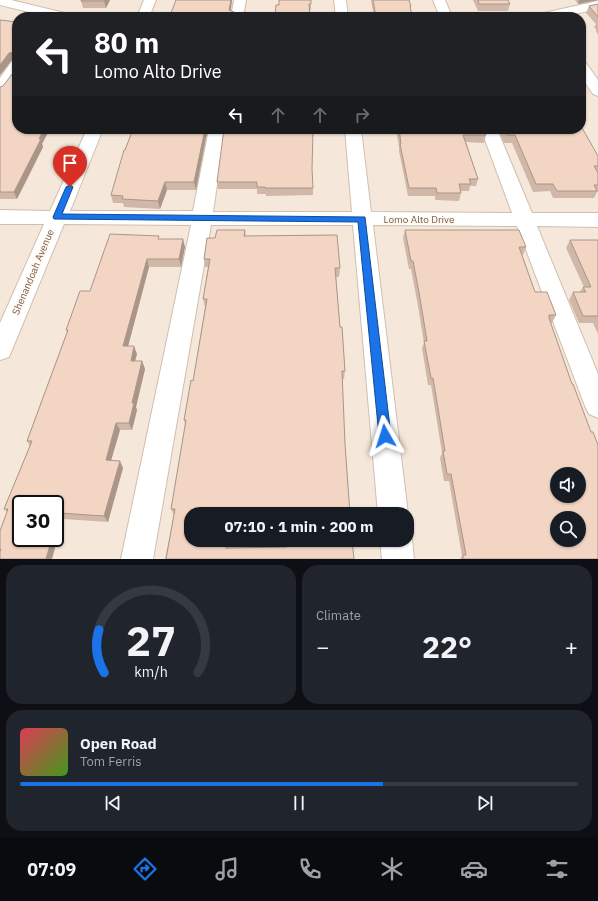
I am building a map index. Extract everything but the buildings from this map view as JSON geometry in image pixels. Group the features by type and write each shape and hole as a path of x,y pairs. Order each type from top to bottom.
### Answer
{"street":[{"path":"145,12 150,0"},
{"path":"238,12 240,0"},
{"path":"340,0 341,12"},
{"path":"439,0 444,12"},
{"path":"0,1 53,12"},
{"path":"557,12 598,5"},
{"path":"0,89 12,71"},
{"path":"586,73 598,91"},
{"name":"Shenandoah Avenue","path":"0,350 93,134"},
{"path":"137,559 202,218 216,134"},
{"path":"354,134 392,507"},
{"path":"491,134 598,406"},
{"name":"Lomo Alto Drive","path":"0,217 598,220"},
{"path":"397,547 398,559"}],"shaded area":[{"path":"0,0 598,0 598,559 0,559"}],"route":[{"path":"70,187 57,217 362,219 385,436"}]}
